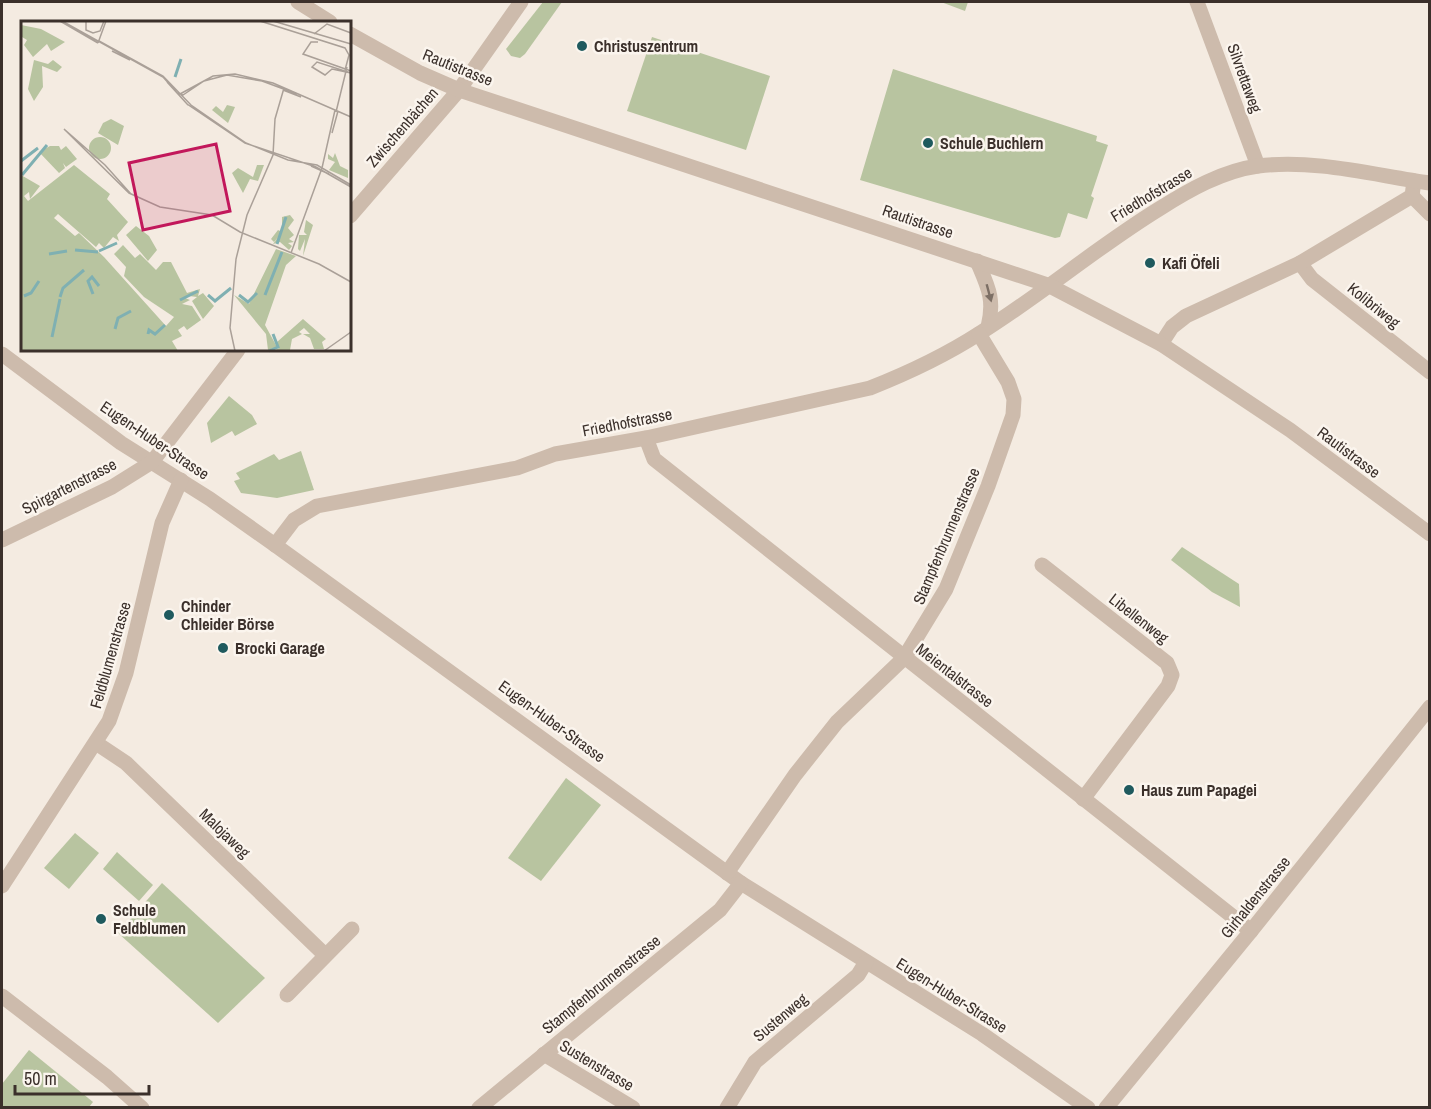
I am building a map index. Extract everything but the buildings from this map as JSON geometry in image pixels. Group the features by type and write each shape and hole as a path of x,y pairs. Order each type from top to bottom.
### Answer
{"street":[{"path":"298,2 328,21"},
{"name":"Zwischenbächen","path":"351,215 459,90 521,2"},
{"name":"Silvrettaweg","path":"1197,2 1258,166"},
{"name":"Rautistrasse","path":"351,35 420,72 459,90 1048,285 1161,344 1290,430 1430,534"},
{"name":"Friedhofstrasse","path":"275,545 294,520 317,506 517,468 555,454 646,438 870,388 900,376 984,330 1132,225 1196,186 1258,166 1357,169 1419,186"},
{"path":"1161,344 1172,327 1186,316 1300,263 1419,186 1430,214"},
{"path":"977,261 990,290 993,307 984,330"},
{"name":"Kolibriweg","path":"1300,263 1312,279 1430,372"},
{"name":"Stampfenbrunnenstrasse","path":"727,873 795,775 837,722 904,658 946,589 988,486 1013,415 1014,399 984,330"},
{"path":"152,462 237,351"},
{"name":"Eugen-Huber-Strasse","path":"2,354 121,443 182,480 275,545 590,771 741,883 982,1034 1088,1107"},
{"name":"Meientalstrasse","path":"646,438 654,459 1251,931"},
{"name":"Spirgartenstrasse","path":"2,540 112,487 152,462"},
{"name":"Feldblumenstrasse","path":"2,886 109,721 121,692 162,523 182,480"},
{"name":"Libellenweg","path":"1042,565 1167,663 1172,675 1168,686 1083,799"},
{"name":"Girhaldenstrasse","path":"1106,1107 1251,931 1430,707"},
{"name":"Malojaweg","path":"96,743 126,764 325,955"},
{"name":"Stampfenbrunnenstrasse","path":"479,1107 720,910 741,883"},
{"path":"287,996 352,929"},
{"name":"Sustenweg","path":"727,1107 755,1062 858,975 866,962"},
{"path":"2,996 142,1107"},
{"name":"Sustenstrasse","path":"544,1054 633,1107"}],"green space":[{"path":"543,2 562,2 525,54 520,58 511,56 506,49"},
{"path":"941,2 968,2 965,11"},
{"path":"652,37 770,76 746,150 627,111"},
{"path":"893,69 1097,136 1096,141 1108,145 1091,196 1094,198 1087,219 1068,213 1060,237 1055,238 860,180"},
{"path":"229,396 252,415 257,424 235,436 232,431 211,443 207,423"},
{"path":"301,451 314,490 277,498 241,493 234,481 240,479 236,473 274,454 279,460"},
{"path":"1182,547 1239,584 1240,607 1212,592 1171,560"},
{"path":"566,778 601,805 541,881 508,858"},
{"path":"75,833 99,853 69,889 44,868"},
{"path":"117,852 153,885 139,901 103,869"},
{"path":"162,883 265,978 218,1023 118,933"},
{"path":"29,1050 93,1102 89,1107 2,1107 2,1084"}],"place":[{"name":"Christuszentrum","path":"582,46"},
{"name":"Schule Buchlern","path":"928,143"},
{"name":"Kafi Öfeli","path":"1150,263"},
{"name":"Chinder Chleider Börse","path":"169,615"},
{"name":"Brocki Garage","path":"223,648"},
{"name":"Haus zum Papagei","path":"1129,790"},
{"name":"Schule Feldblumen","path":"101,919"}]}
